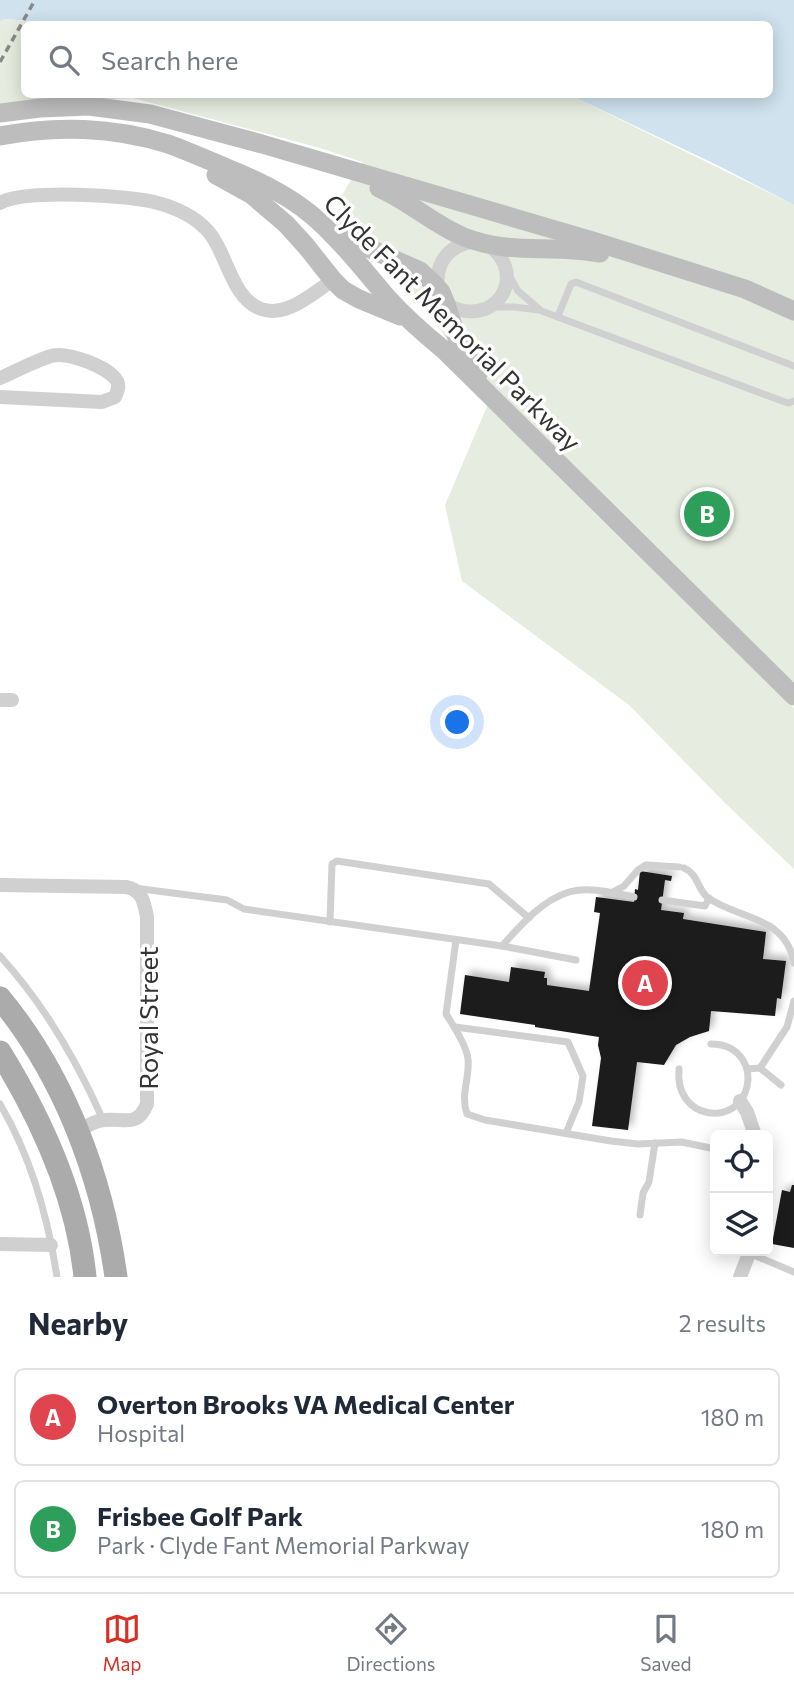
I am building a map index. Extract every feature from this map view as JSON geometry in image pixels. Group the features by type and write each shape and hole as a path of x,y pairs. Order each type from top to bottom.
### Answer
{"main road":[{"name":"Clyde Fant Memorial Parkway","path":"0,113 63,106 114,108 150,114 470,204 745,289 794,311"},
{"name":"Clyde Fant Memorial Parkway","path":"0,136 30,131 77,129 112,131 169,144 239,173 287,198 314,216 417,327 444,350 794,696"},
{"path":"137,136 186,158 252,195 286,224 343,290 400,316 417,327"},
{"path":"281,150 389,192 464,237 507,248 585,251 687,271"},
{"path":"314,216 366,247 421,271 442,296 457,338 491,397"},
{"path":"0,998 40,1055 78,1132 98,1189 116,1277"},
{"path":"0,1052 42,1126 56,1161 78,1234 85,1277"}],"street":[{"path":"0,203 18,197 45,195 122,196 157,202 188,214 207,229 245,299 269,311 285,309 300,302 333,280"},
{"path":"482,242 501,257 506,270 506,287 489,308 471,313 462,312 442,296 439,269 445,254 459,246 482,242"},
{"path":"0,379 54,355 75,358 100,367 117,381 118,388 115,397 102,402 0,397"},
{"path":"0,885 126,887"},
{"name":"Royal Street","path":"78,1132 103,1120 131,1121 143,1113 147,1104 147,917 141,895 126,887"},
{"path":"740,1101 753,1130"},
{"path":"0,1244 51,1245"},
{"path":"740,1277 748,1256"}],"lane":[{"path":"506,270 518,291 539,310"},
{"path":"558,316 570,284 576,282 794,366"},
{"path":"489,308 539,310 785,402 794,401"},
{"path":"330,922 332,864 337,861 489,884 529,918"},
{"path":"611,893 624,886 646,865 681,868 695,875 709,898 767,924 781,936 794,962"},
{"path":"126,887 227,900 244,909 502,946 576,960"},
{"path":"502,946 547,903 570,891 593,890 635,897"},
{"path":"662,900 705,906 709,898"},
{"path":"456,940 446,1014 455,1027 468,1058 464,1104 467,1114 611,1141 638,1144 682,1142 710,1148"},
{"path":"0,956 61,1038 103,1120"},
{"path":"760,1068 788,1027 794,1001"},
{"path":"455,1027 568,1042 583,1076 579,1102 566,1133"},
{"path":"679,1069 681,1093 688,1103 709,1113 721,1113 732,1108 746,1091 747,1069 743,1059 735,1051 726,1045 711,1044"},
{"path":"747,1069 760,1068 781,1085"},
{"path":"0,1104 33,1174 57,1277"},
{"path":"640,1215 655,1143"},
{"path":"759,1256 794,1272"}],"shaded area":[{"path":"3,19 29,21 21,21 21,98 133,98 0,106 0,21"},
{"path":"133,98 576,98 794,205 794,688 448,340 339,200 362,162 320,148"},
{"path":"491,397 794,708 794,869 629,705 462,581 445,505"}],"water":[{"path":"0,0 794,0 794,205 576,98 773,98 773,21 0,21"}],"building":[{"path":"640,871 672,876 671,881 665,880 661,910 684,913 683,919 766,932 763,959 786,961 781,999 777,998 775,1016 711,1011 709,1031 676,1045 664,1065 637,1062 628,1130 592,1126 601,1058 599,1037 460,1014 465,975 509,982 511,967 545,972 547,985 589,991 600,913 594,912 596,897 634,902"},
{"path":"794,1185 794,1248 773,1244 782,1190 790,1192"}],"railway":[{"path":"23,21 35,0"},
{"path":"0,62 21,25"}],"place":[{"name":"Frisbee Golf Park","path":"707,514"},
{"name":"Overton Brooks VA Medical Center","path":"645,983"}]}
